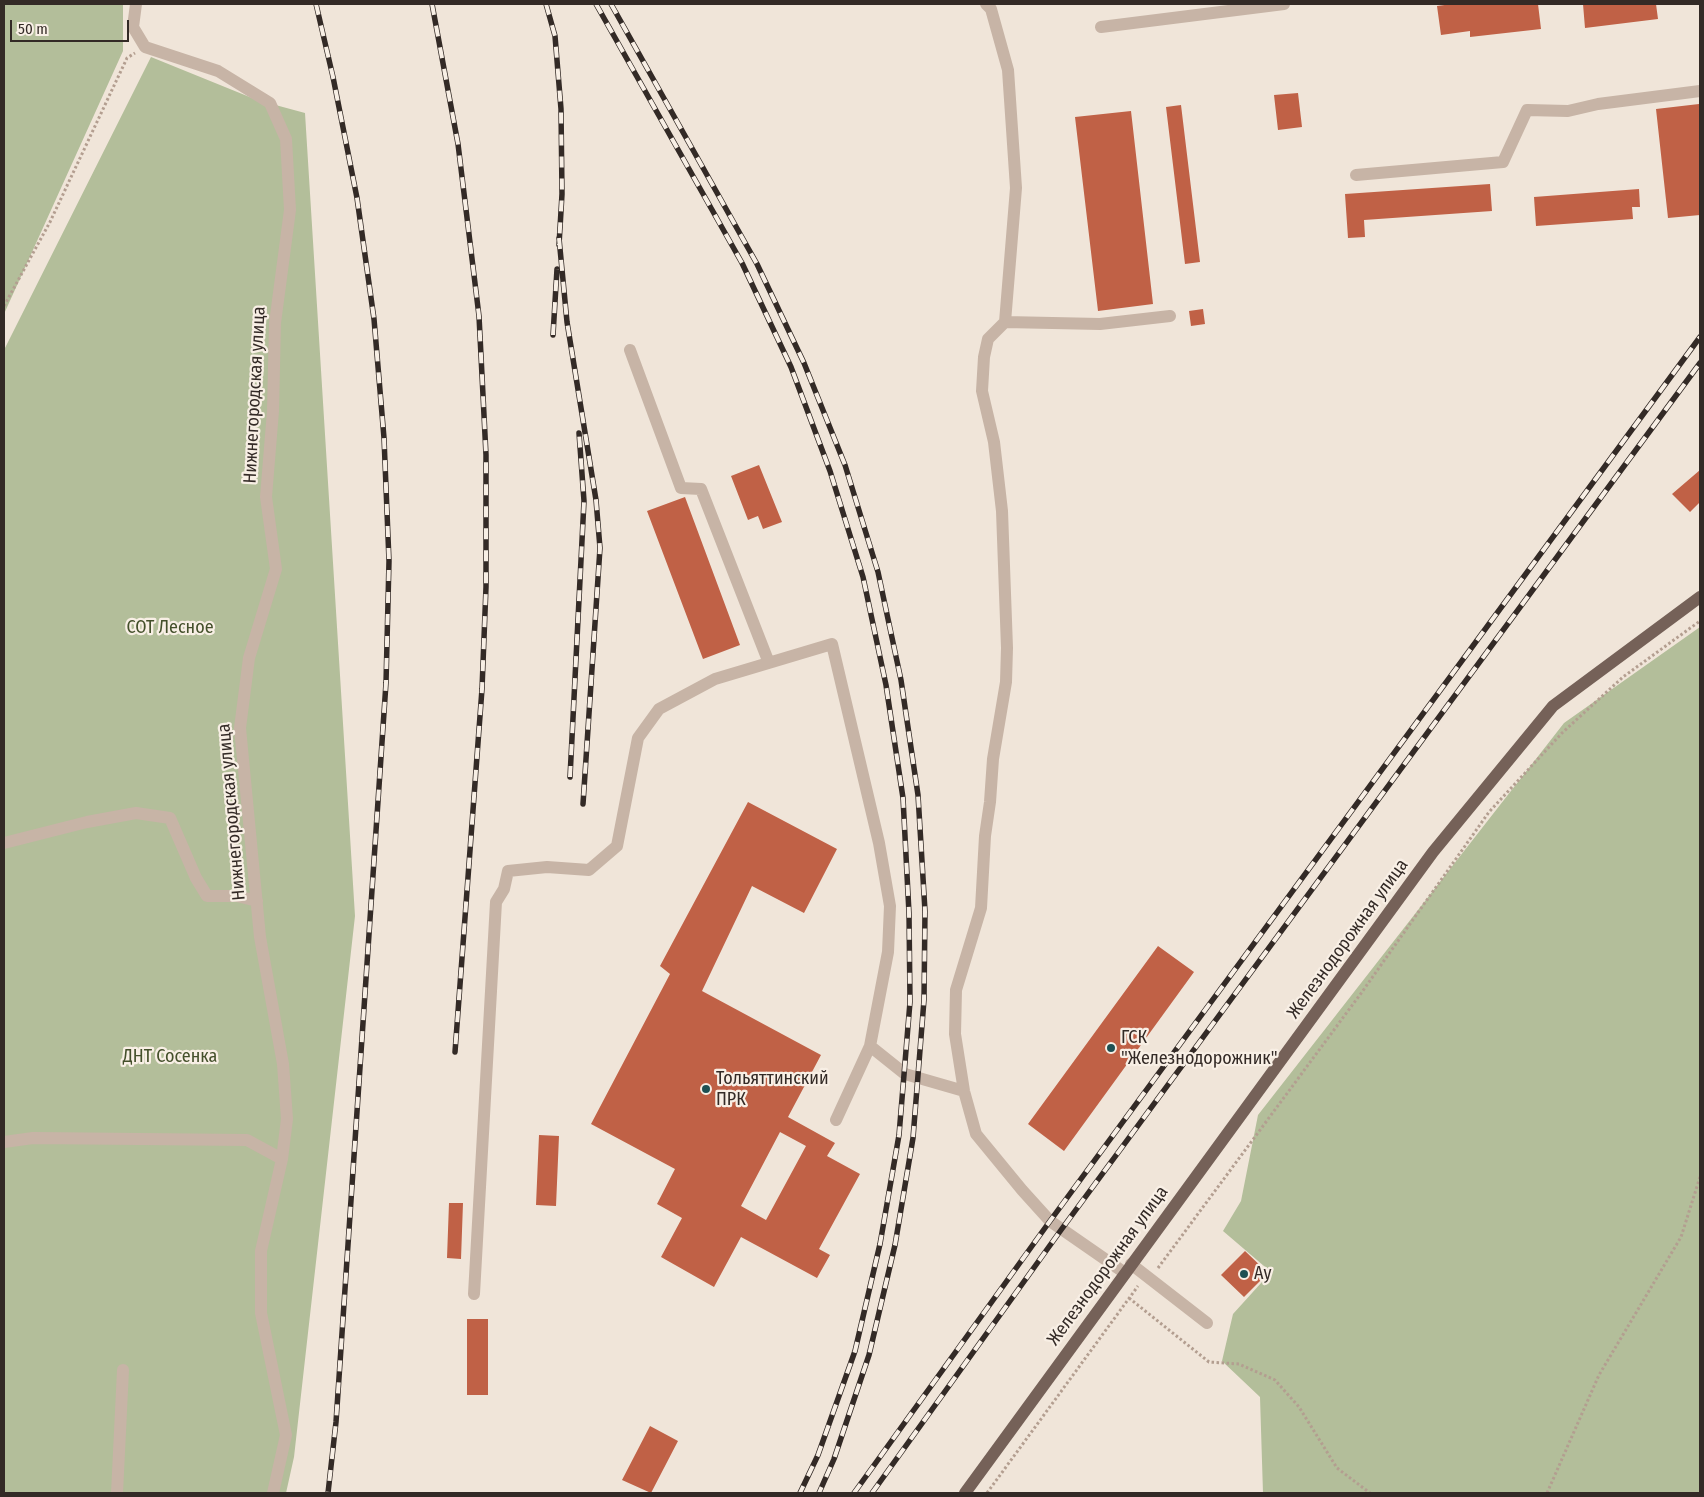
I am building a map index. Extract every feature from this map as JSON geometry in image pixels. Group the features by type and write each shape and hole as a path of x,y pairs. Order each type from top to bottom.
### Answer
{"main road":[{"name":"Железнодорожная улица","path":"965,1493 1433,852 1553,706 1700,597"}],"street":[{"path":"136,4 133,27 146,47"},
{"path":"986,4 991,9 1008,70 1016,188 1005,322 988,338 984,357 982,391 994,442 1002,511 1007,657 985,836 981,908 956,990 955,1034 964,1091 976,1134 1022,1190 1061,1230 1128,1268 1148,1276 1207,1322"},
{"path":"1101,27 1284,4"},
{"name":"Нижнегородская улица","path":"146,47 218,71 270,103 286,139 290,210 275,323 273,411 266,497 276,569 249,658 240,728 260,937 283,1064 287,1120 282,1160 261,1250 261,1313 286,1435 273,1493"},
{"path":"1356,175 1503,162 1527,110 1568,111 1598,104 1700,92"},
{"path":"1005,322 1100,324 1170,316"},
{"path":"630,350 681,488 701,489 769,663"},
{"path":"474,1294 496,902 504,889 508,872 547,867 589,870 617,846 638,738 659,709 715,679 832,644 879,843 890,906 888,952 870,1046 836,1120"},
{"path":"4,843 136,812 170,818 196,878 207,896 237,896 257,901"},
{"path":"870,1046 905,1074 964,1091"},
{"path":"4,1142 33,1138 247,1140 282,1160"},
{"path":"117,1493 124,1370"}],"path":[{"path":"4,306 50,222 127,58 146,47"},
{"path":"987,1493 1129,1298 1148,1276 1161,1265 1362,992 1489,812 1562,733 1616,683 1700,621"},
{"path":"1547,1493 1599,1375 1681,1237 1700,1177"},
{"path":"1129,1298 1209,1362 1239,1364 1275,1380 1299,1407 1337,1468 1370,1493"}],"green space":[{"path":"4,4 123,4 123,51 4,314"},
{"path":"151,57 257,100 305,113 355,916 294,1457 286,1493 4,1493 4,350"},
{"path":"1700,627 1700,1493 1263,1493 1260,1397 1222,1361 1233,1314 1271,1272 1223,1231 1241,1201 1258,1115 1564,723"}],"building":[{"path":"1452,4 1538,4 1541,29 1470,37 1470,31 1441,35 1437,6"},
{"path":"1583,4 1656,4 1658,19 1585,28"},
{"path":"1298,93 1302,127 1278,130 1274,95"},
{"path":"1699,104 1700,215 1668,218 1656,109"},
{"path":"1181,105 1200,262 1185,264 1166,107"},
{"path":"1131,111 1153,304 1098,311 1075,117"},
{"path":"1490,184 1492,211 1364,220 1365,237 1348,238 1345,194"},
{"path":"1639,189 1640,207 1632,207 1633,219 1536,226 1534,197"},
{"path":"1203,309 1205,324 1191,326 1189,311"},
{"path":"759,465 782,522 763,529 758,516 748,520 731,476"},
{"path":"1700,470 1700,502 1690,512 1672,494"},
{"path":"685,497 740,645 703,659 647,511"},
{"path":"748,802 837,849 804,913 752,886 702,991 821,1055 788,1117 835,1143 827,1156 860,1174 819,1249 830,1255 817,1278 741,1237 714,1287 661,1257 682,1218 657,1204 675,1169 591,1124 670,974 660,966","holes":["780,1132 806,1146 766,1220 741,1206"]},
{"name":"ГСК \"Железнодорожник\"","path":"1158,946 1194,972 1064,1151 1028,1124"},
{"path":"539,1135 559,1136 556,1206 536,1205"},
{"path":"449,1203 463,1203 461,1259 447,1258"},
{"name":"Ау","path":"1245,1251 1268,1273 1244,1297 1221,1275"},
{"path":"467,1319 488,1319 488,1395 467,1395"},
{"path":"650,1426 678,1441 651,1493 622,1480"}],"railway":[{"path":"316,4 333,77 357,198 374,319 384,438 389,561 386,683 336,1422 328,1493"},
{"path":"432,4 458,144 479,316 486,455 486,587 482,689 455,1052"},
{"path":"546,4 555,36 561,109 562,194 559,245"},
{"path":"596,4 742,263 791,367 830,471 863,577 886,685 903,798 909,913 910,1002 899,1135 880,1244 855,1351 818,1455 800,1493"},
{"path":"611,4 757,264 804,363 845,465 878,572 901,680 918,795 925,911 924,1000 913,1138 895,1245 869,1355 834,1459 819,1493"},
{"path":"559,238 567,322 596,500 600,548 583,804"},
{"path":"553,335 557,269"},
{"path":"854,1493 1050,1221 1700,337"},
{"path":"872,1493 1061,1230 1700,363"},
{"path":"570,777 584,501 579,433"}],"place":[{"name":"ГСК \"Железнодорожник\"","path":"1111,1048"},
{"name":"Тольяттинский ПРК","path":"706,1089"},
{"name":"Ау","path":"1244,1274"}],"park label":[{"name":"СОТ Лесное","path":"170,628"},
{"name":"ДНТ Сосенка","path":"170,1057"}]}
